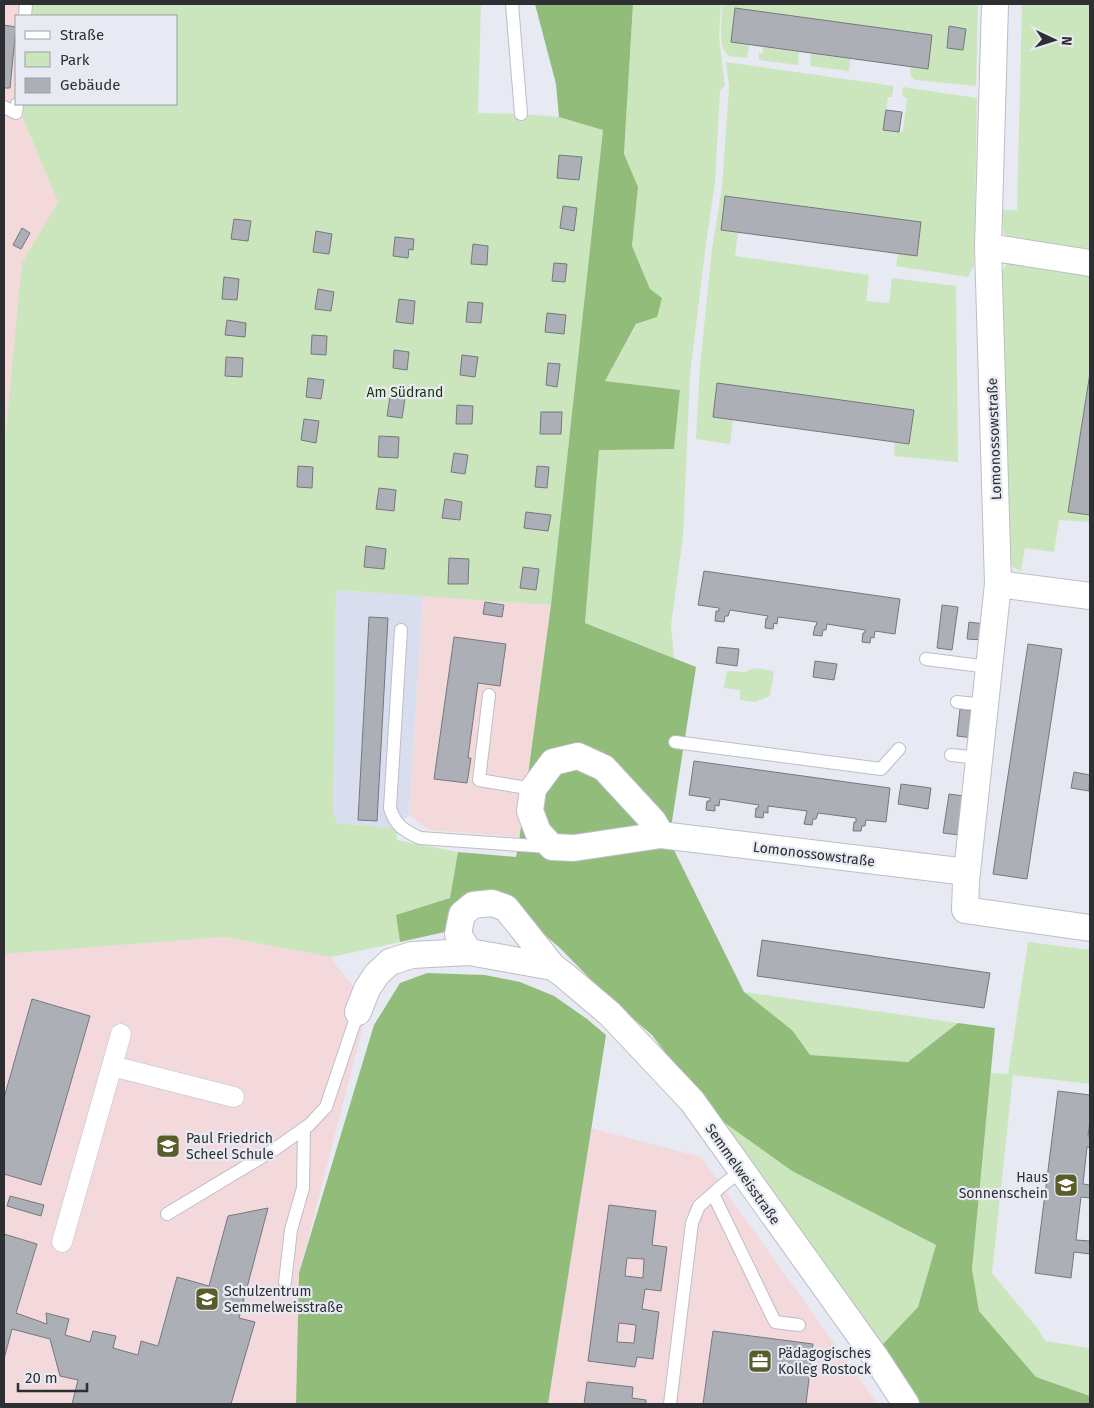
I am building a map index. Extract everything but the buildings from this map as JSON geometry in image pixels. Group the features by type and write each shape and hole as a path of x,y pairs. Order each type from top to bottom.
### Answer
{"street":[{"name":"Lomonossowstraße","path":"996,4 988,247 998,584 967,872 965,910 1090,928"},
{"path":"988,247 1090,263"},
{"path":"998,584 1090,596"},
{"path":"552,847 538,832 530,811 533,789 553,762 578,756 604,768 652,821 661,834"},
{"name":"Lomonossowstraße","path":"552,847 574,848 661,834 967,872"},
{"name":"Semmelweisstraße","path":"469,952 458,934 462,914 473,905 492,903 506,908 553,968"},
{"name":"Semmelweisstraße","path":"358,1012 367,989 377,974 390,962 412,955 469,952 553,968 564,974 610,1014 692,1101 876,1358 906,1404"},
{"path":"62,1242 121,1034"},
{"path":"112,1066 234,1097"}],"lane":[{"path":"512,4 521,114"},
{"path":"4,107 16,113 16,105"},
{"path":"401,630 390,808 393,819 406,832 420,838 552,847"},
{"path":"926,659 989,667"},
{"path":"489,695 479,780 533,789"},
{"path":"957,702 985,705"},
{"path":"675,742 881,769 899,749"},
{"path":"951,755 979,758"},
{"path":"167,1214 275,1149 304,1129 326,1107 358,1012"},
{"path":"285,1282 291,1230 303,1188 304,1129"},
{"path":"670,1404 692,1223 699,1206 741,1172"},
{"path":"713,1194 775,1322 799,1326"}],"shaded area":[{"path":"4,4 30,4 29,15 15,15 15,105 24,105 23,120 58,202 22,263 4,449"},
{"path":"336,590 423,596 409,815 397,828 337,823 333,812"},
{"path":"423,596 551,605 519,837 429,830 409,815"},
{"name":"Paul Friedrich Scheel Schule","path":"224,937 331,957 361,996 365,1019 299,1273 296,1404 4,1404 4,954"},
{"name":"Pädagogisches Kolleg Rostock","path":"591,1128 701,1157 878,1404 548,1404"}],"green space":[{"name":"Am Südrand","path":"30,4 481,4 478,113 559,117 603,129 551,605 336,590 333,812 337,823 397,828 397,840 458,852 450,898 396,915 400,942 331,957 224,937 4,954 4,449 22,263 58,202 23,119 24,105 178,105 178,15 29,15"},
{"path":"535,4 633,4 624,154 638,187 632,246 650,289 662,298 657,317 636,324 605,381 680,390 674,449 599,450 585,623 696,667 669,840 744,992 792,1030 810,1055 908,1062 958,1023 995,1028 972,1269 979,1311 1036,1377 1090,1396 1090,1404 921,1404 882,1345 918,1307 936,1245 792,1171 711,1113 652,1035 605,994 561,949 497,893 449,931 400,942 396,915 450,898 458,852 516,857 519,841 551,605 603,130 559,117 556,84"},
{"path":"633,4 721,4 719,37 725,86 720,90 715,183 690,375 683,537 671,625 674,658 585,623 599,449 674,449 680,390 605,381 637,324 657,317 650,289 632,246 638,187 624,155"},
{"path":"723,4 978,4 976,86 915,80 911,77 910,67 928,69 932,35 736,8 731,42 749,45 747,58 730,56 722,45 721,38"},
{"path":"1022,4 1090,4 1090,254 1010,239 1004,233 1001,210 1017,210"},
{"path":"763,47 799,52 798,65 759,60 759,53 763,53"},
{"path":"811,53 850,59 849,71 810,66"},
{"path":"726,62 894,86 892,97 888,97 884,130 903,132 907,98 902,96 903,87 977,98 974,266 968,277 896,266 898,253 917,256 921,222 725,196 721,230 738,232 735,256 869,275 866,301 889,303 892,278 956,286 958,462 894,456 895,442 909,444 914,410 733,420 730,444 696,439 700,366 712,249 722,187 729,87"},
{"path":"1008,262 1090,268 1090,522 1059,520 1054,552 1025,548 1021,571 1013,567 1007,557 1001,273"},
{"path":"753,668 774,671 770,696 755,702 740,700 740,690 724,688 726,674 729,671 745,672"},
{"path":"1028,942 1090,950 1090,1084 1013,1075 992,1273 1038,1329 1045,1341 1090,1348 1090,1396 1036,1377 979,1311 972,1269 991,1073 1008,1074"},
{"path":"427,973 485,975 520,982 554,996 606,1035 548,1404 296,1404 299,1273 374,1025 400,983"},
{"path":"744,992 958,1023 908,1062 809,1055 792,1030"},
{"path":"711,1113 792,1171 936,1245 918,1307 882,1345"}],"place":[{"name":"Paul Friedrich Scheel Schule","path":"168,1146"},
{"name":"Haus Sonnenschein","path":"1066,1185"},
{"name":"Schulzentrum Semmelweisstraße","path":"207,1299"},
{"name":"Pädagogisches Kolleg Rostock","path":"760,1361"}]}
